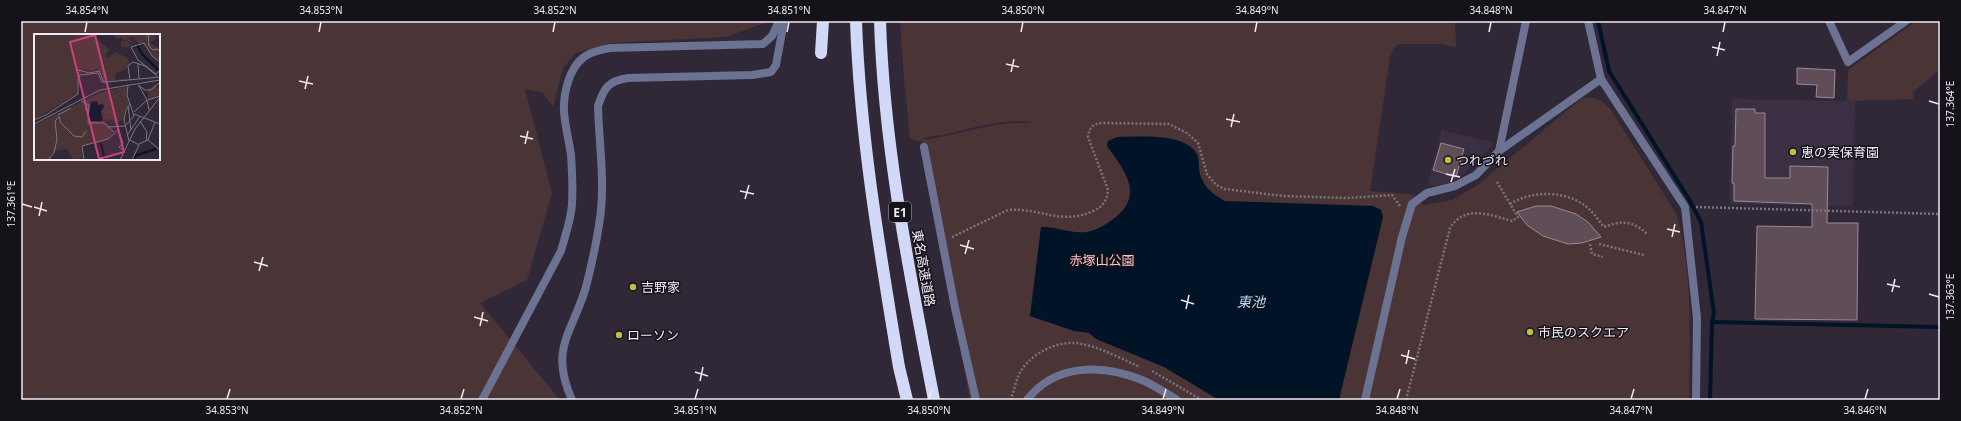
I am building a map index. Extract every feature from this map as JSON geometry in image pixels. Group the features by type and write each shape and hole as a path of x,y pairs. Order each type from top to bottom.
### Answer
{"highway":[{"path":"821,53 823,21"},
{"name":"E1","path":"856,21 858,73 867,162 899,367 907,400"},
{"name":"東名高速道路","path":"880,21 889,141 905,249 934,400"}],"street":[{"path":"482,400 561,251 572,205 571,157 564,102 573,69 584,57 596,50 610,48 763,44 772,36 780,21"},
{"path":"572,400 565,385 561,368 562,350 566,333 586,288 599,225 602,200 598,106 602,94 610,84 628,78 752,75 771,72 776,65 784,21"},
{"path":"1499,151 1526,21"},
{"path":"1588,21 1600,78 1685,207 1697,318 1696,400"},
{"path":"1829,21 1848,62 1906,21"},
{"path":"1366,400 1402,238 1412,204 1426,193 1455,186 1476,175 1499,151 1600,78"},
{"path":"924,146 955,308 976,400"},
{"path":"1027,400 1037,388 1048,380 1073,370 1096,369 1118,372 1143,380 1177,400"}],"path":[{"path":"942,241 1008,210 1017,209 1065,218 1075,218 1098,208 1107,197 1108,190 1088,137 1091,127 1096,123 1169,124 1187,133 1198,143 1210,177 1216,185 1225,189 1283,196 1347,198 1392,195 1397,199 1401,210"},
{"path":"1406,400 1450,228 1459,218 1474,213 1512,221 1518,217 1496,182"},
{"path":"1510,204 1516,200 1534,195 1552,194 1565,197 1588,208 1604,227 1618,222 1629,222 1647,234"},
{"path":"1685,207 1940,214"},
{"path":"1590,244 1592,254 1603,257"},
{"path":"1599,244 1644,255"}],"shaded area":[{"name":"恵の実保育園","path":"1732,99 1855,101 1853,206 1730,204"},
{"path":"1442,130 1495,143 1459,179 1446,184 1427,186"}],"green space":[{"path":"21,21 770,21 726,37 612,43 576,53 563,68 553,107 543,93 525,89 552,193 527,280 480,303 560,400 21,400"},
{"name":"赤塚山公園","path":"900,21 1455,21 1456,47 1441,44 1398,44 1393,49 1390,58 1370,191 1410,194 1424,205 1452,200 1476,186 1581,99 1593,98 1603,102 1609,107 1677,215 1686,261 1688,284 1690,330 1689,400 970,400 921,140 919,142 910,138","holes":["1010,121 1033,122 1002,124 921,140 928,137"]},
{"path":"1916,21 1940,21 1940,69 1913,92 1913,99 1847,101 1848,70"}],"water":[{"name":"東池","path":"1117,137 1158,137 1179,141 1188,145 1197,155 1202,180 1212,192 1225,201 1373,206 1381,210 1383,217 1339,400 1219,400 1164,367 1096,339 1089,333 1074,331 1030,316 1041,227 1075,232 1087,232 1103,226 1116,217 1125,208 1129,199 1130,190 1128,181 1125,172 1107,146 1108,141"}],"building":[{"path":"1797,68 1835,70 1834,98 1816,97 1817,85 1797,84"},
{"path":"1736,109 1755,109 1755,113 1765,113 1765,178 1790,178 1790,166 1828,167 1827,223 1858,223 1857,320 1755,319 1757,226 1812,227 1812,204 1734,201 1734,183 1732,183"},
{"path":"1441,143 1464,149 1456,177 1433,170"},
{"path":"1536,206 1551,206 1576,214 1588,222 1601,237 1582,243 1568,244 1543,236 1527,225 1517,212"}],"waterway":[{"path":"1598,21 1609,71 1690,201 1701,222 1714,313 1712,322 1710,400"},
{"path":"1712,322 1940,327"}],"place":[{"name":"恵の実保育園","path":"1793,152"},
{"name":"つれづれ","path":"1448,160"},
{"name":"吉野家","path":"633,287"},
{"name":"市民のスクエア","path":"1530,332"},
{"name":"ローソン","path":"619,335"}]}
